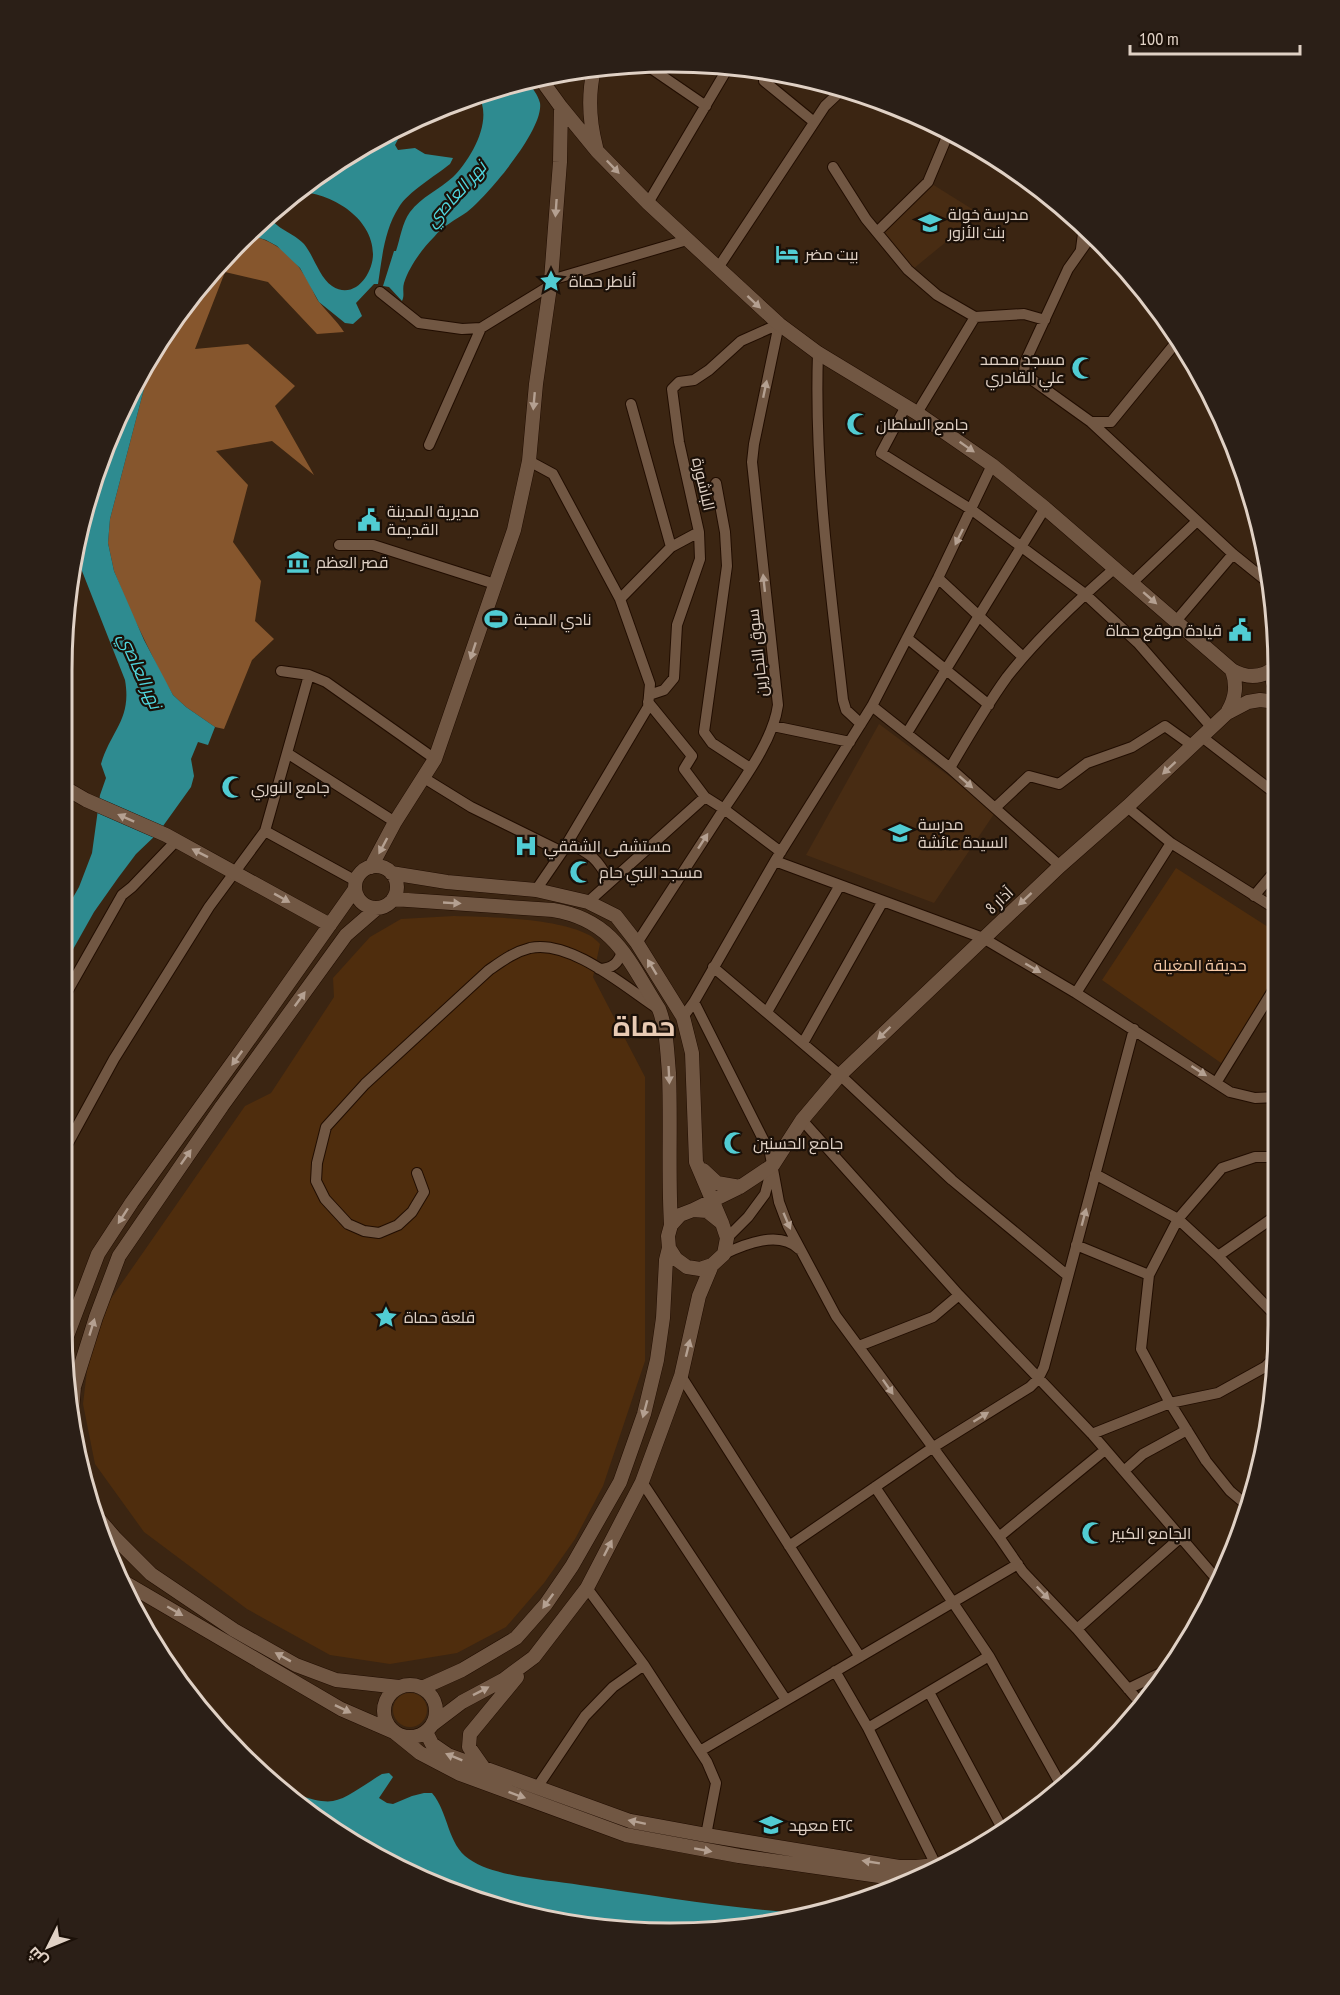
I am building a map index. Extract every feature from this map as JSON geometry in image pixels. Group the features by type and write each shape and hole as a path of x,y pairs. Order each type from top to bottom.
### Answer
{"main road":[{"path":"593,77 590,117 597,151"},
{"path":"545,85 597,151 648,203 779,324 818,353 912,410 992,465 1232,670 1242,676 1251,677 1268,672"},
{"path":"72,1323 98,1254 132,1202 330,925 362,872 371,867 395,822 435,759 514,530 529,461 536,384 551,283 560,162 561,107"},
{"path":"1227,713 1235,697 1235,679 1232,670"},
{"name":"8 آذار","path":"773,1165 802,1120 840,1075 983,938 1227,713 1248,702 1268,701"},
{"path":"72,792 171,838 330,925"},
{"path":"75,1384 96,1317 119,1256 215,1115 346,935 376,909 383,907 393,899 397,886 391,873 386,869 371,867"},
{"path":"391,873 447,882 536,890 588,902 616,916 637,943 683,1017 692,1053 696,1162 723,1223 727,1238 723,1254 712,1265 699,1296 681,1376 642,1482 587,1588 470,1734 469,1747 483,1767"},
{"path":"355,885 360,901 376,909"},
{"path":"393,899 542,909 574,914 592,922 611,936 622,951 659,1010 667,1037 671,1225 668,1236 663,1318 657,1360 644,1414 620,1482 572,1566 546,1604 516,1638 462,1670 422,1688"},
{"path":"696,1162 717,1183 740,1187"},
{"path":"671,1225 680,1215 740,1187 773,1165"},
{"path":"693,1210 710,1212 723,1223"},
{"path":"669,1248 676,1259 687,1267 700,1269 712,1265"},
{"path":"110,1532 151,1574 234,1630 296,1665 336,1680 399,1687 415,1685 422,1688 434,1700 436,1716 429,1728 432,1744 448,1755 630,1821 899,1867 920,1868"},
{"path":"133,1587 341,1709 411,1737 429,1728 462,1702 503,1680 534,1657"},
{"path":"399,1687 386,1699 384,1717 388,1725 420,1753 460,1774 626,1835 739,1856 894,1879"}],"street":[{"path":"662,72 706,106"},
{"path":"648,203 724,75"},
{"path":"764,80 814,122"},
{"path":"718,268 814,122 836,96"},
{"path":"877,232 928,182 946,140"},
{"path":"833,167 866,219 908,270 937,295 975,317 1023,314 1045,320"},
{"path":"1081,251 1082,237"},
{"path":"380,292 419,323 480,328 551,283 687,240"},
{"path":"1087,242 1068,269 1025,362 1024,374 1091,422 1233,554 1261,576"},
{"path":"975,317 881,453 972,510 1085,594 1138,643 1202,737 1268,788"},
{"name":"الباشورة","path":"648,699 664,690 674,678 677,625 700,559 699,532 679,442 672,389 679,382 694,380 709,370 741,341 779,324"},
{"name":"سوق النجارين","path":"637,943 750,768 773,726 777,705 752,462 779,324"},
{"path":"429,445 480,328"},
{"path":"1091,422 1111,422 1173,347"},
{"path":"818,353 818,426 823,519 843,700 846,710 861,724"},
{"path":"631,404 671,548"},
{"path":"529,461 553,474 620,599 650,684 648,707 562,852 536,890"},
{"path":"683,1017 694,1002 778,856 872,706 972,510 992,465"},
{"path":"716,483 725,532 727,566 704,732 712,742 750,768"},
{"path":"907,733 1045,508"},
{"path":"1132,583 1197,521"},
{"path":"620,599 671,548 699,532"},
{"path":"339,545 373,545 495,584"},
{"path":"1176,621 1233,554"},
{"path":"950,768 989,705 1023,657 1085,594 1115,568"},
{"path":"938,578 1023,657"},
{"path":"906,638 989,705"},
{"path":"281,670 309,675 326,682 435,759"},
{"path":"72,1136 114,1059 209,907 265,831 309,675"},
{"path":"648,699 692,756 684,769 705,797 724,809 778,856 840,885 983,938 1134,1029 1230,1092 1255,1098 1268,1097"},
{"path":"872,706 996,807 1060,866"},
{"path":"773,726 850,742"},
{"path":"996,807 1029,776 1059,784 1087,763 1132,747 1165,726 1202,737"},
{"path":"286,753 395,822"},
{"path":"424,778 471,807 562,852"},
{"path":"588,902 705,797"},
{"path":"1127,807 1170,843 1268,904"},
{"path":"265,831 355,885"},
{"path":"72,983 122,895 132,887 171,838"},
{"path":"568,842 590,854 600,863 610,882"},
{"path":"1076,993 1170,843"},
{"path":"1254,896 1268,879"},
{"path":"766,1012 840,885"},
{"path":"803,1043 883,901"},
{"path":"417,1173 424,1192 412,1212 398,1225 378,1233 364,1231 348,1224 325,1199 316,1181 316,1163 326,1127 365,1084 489,970 509,956 530,948 545,947 566,951 599,969 659,1010"},
{"path":"599,969 615,965 622,951"},
{"path":"713,967 840,1075 952,1180 1068,1276"},
{"path":"1216,1083 1268,998"},
{"path":"694,1002 770,1153 779,1202 788,1226 836,1316 1018,1564 1136,1699"},
{"path":"789,1546 932,1448 1030,1387 1038,1379 1044,1367 1134,1029"},
{"path":"802,1120 959,1295 1092,1434 1213,1574"},
{"path":"1241,1501 1230,1491 1206,1461 1141,1349 1149,1275 1178,1219 1222,1168 1255,1157 1268,1157"},
{"path":"727,1238 748,1217 765,1194 773,1165"},
{"path":"1095,1174 1178,1219 1268,1308"},
{"path":"1218,1256 1268,1221"},
{"path":"723,1254 748,1244 783,1240 793,1244 803,1253"},
{"path":"1076,1245 1149,1275"},
{"path":"859,1346 933,1317 959,1295"},
{"path":"1092,1434 1170,1402 1218,1393 1267,1365"},
{"path":"681,1376 860,1657"},
{"path":"1124,1470 1143,1454 1187,1430"},
{"path":"999,1537 1105,1450"},
{"path":"642,1482 786,1700"},
{"path":"875,1487 989,1656 1058,1780"},
{"path":"1077,1629 1181,1537"},
{"path":"700,1751 1018,1564"},
{"path":"587,1588 644,1665 707,1762 716,1784 706,1835"},
{"path":"868,1728 989,1656"},
{"path":"538,1786 585,1716 613,1687 644,1665"},
{"path":"835,1671 868,1728 933,1862"},
{"path":"1128,1689 1153,1677"},
{"path":"929,1692 999,1824"}],"shaded area":[{"name":"مدرسة خولة بنت الأزور","path":"932,184 980,214 913,269 881,232"},
{"path":"257,237 271,243 292,259 304,274 318,301 344,332 317,334 268,282 225,272 195,349 248,344 295,386 275,406 314,475 272,441 216,451 248,485 233,542 261,581 255,621 274,639 252,660 224,729 215,727 186,707 173,695 162,676 114,571 108,543 110,519 145,384 152,371 173,338 220,276"},
{"name":"مدرسة السيدة عائشة","path":"879,724 996,811 934,903 806,855"}],"green space":[{"name":"حديقة المغيلة","path":"1176,868 1268,927 1268,993 1224,1065 1102,980"},
{"path":"454,916 523,919 559,925 589,935 600,944 593,977 645,1077 645,1361 603,1486 575,1539 544,1583 506,1627 457,1653 390,1664 330,1655 247,1609 144,1532 95,1464 83,1404 88,1362 110,1300 245,1106 271,1093 334,997 333,978 370,937 401,919"},
{"path":"410,1693 422,1698 427,1710 422,1722 410,1727 398,1722 393,1710 398,1698"}],"water":[{"name":"نهر العاصي","path":"532,88 540,103 539,115 533,129 500,178 467,212 441,230 421,253 406,277 402,301 389,287 383,286 407,216 414,207 453,177 467,160 482,127 481,103"},
{"path":"399,138 395,145 398,150 415,148 425,154 453,158 450,164 415,190 399,207 387,235 378,284 374,284 356,303 362,316 353,324 345,323 319,302 300,268 277,246 257,237 274,222 304,244 327,282 340,290 355,288 370,270 373,254 371,240 357,217 346,208 320,195 310,193 371,152"},
{"path":"145,384 110,519 108,543 114,571 144,640 173,695 215,727 208,745 198,742 191,759 194,776 191,787 158,833 136,854 118,878 94,912 72,951 72,899 92,853 100,795 106,778 101,764 126,705 125,680 82,571 83,553 104,478 118,441"},
{"path":"389,1773 393,1777 379,1798 393,1804 412,1796 432,1793 462,1853 469,1859 493,1870 538,1879 698,1902 788,1912 709,1922 631,1922 553,1912 515,1903 441,1877 406,1861 371,1843 302,1795 326,1801 339,1800 382,1774"}],"place":[{"name":"مدرسة خولة بنت الأزور","path":"930,223"},
{"name":"بيت مضر","path":"787,254"},
{"name":"أناطر حماة","path":"551,281"},
{"name":"مسجد محمد علي القادري","path":"1083,368"},
{"name":"جامع السلطان","path":"858,424"},
{"name":"مديرية المدينة القديمة","path":"369,520"},
{"name":"قصر العظم","path":"298,562"},
{"name":"نادي المحبة","path":"496,619"},
{"name":"قيادة موقع حماة","path":"1240,630"},
{"name":"جامع النوري","path":"233,787"},
{"name":"مدرسة السيدة عائشة","path":"900,833"},
{"name":"مستشفى الشققي","path":"526,846"},
{"name":"مسجد النبي حام","path":"581,872"},
{"name":"جامع الحسنين","path":"735,1143"},
{"name":"قلعة حماة","path":"386,1317"},
{"name":"الجامع الكبير","path":"1093,1533"},
{"name":"معهد ETC","path":"771,1825"}],"district":[{"name":"حماة","path":"644,1026"}]}
